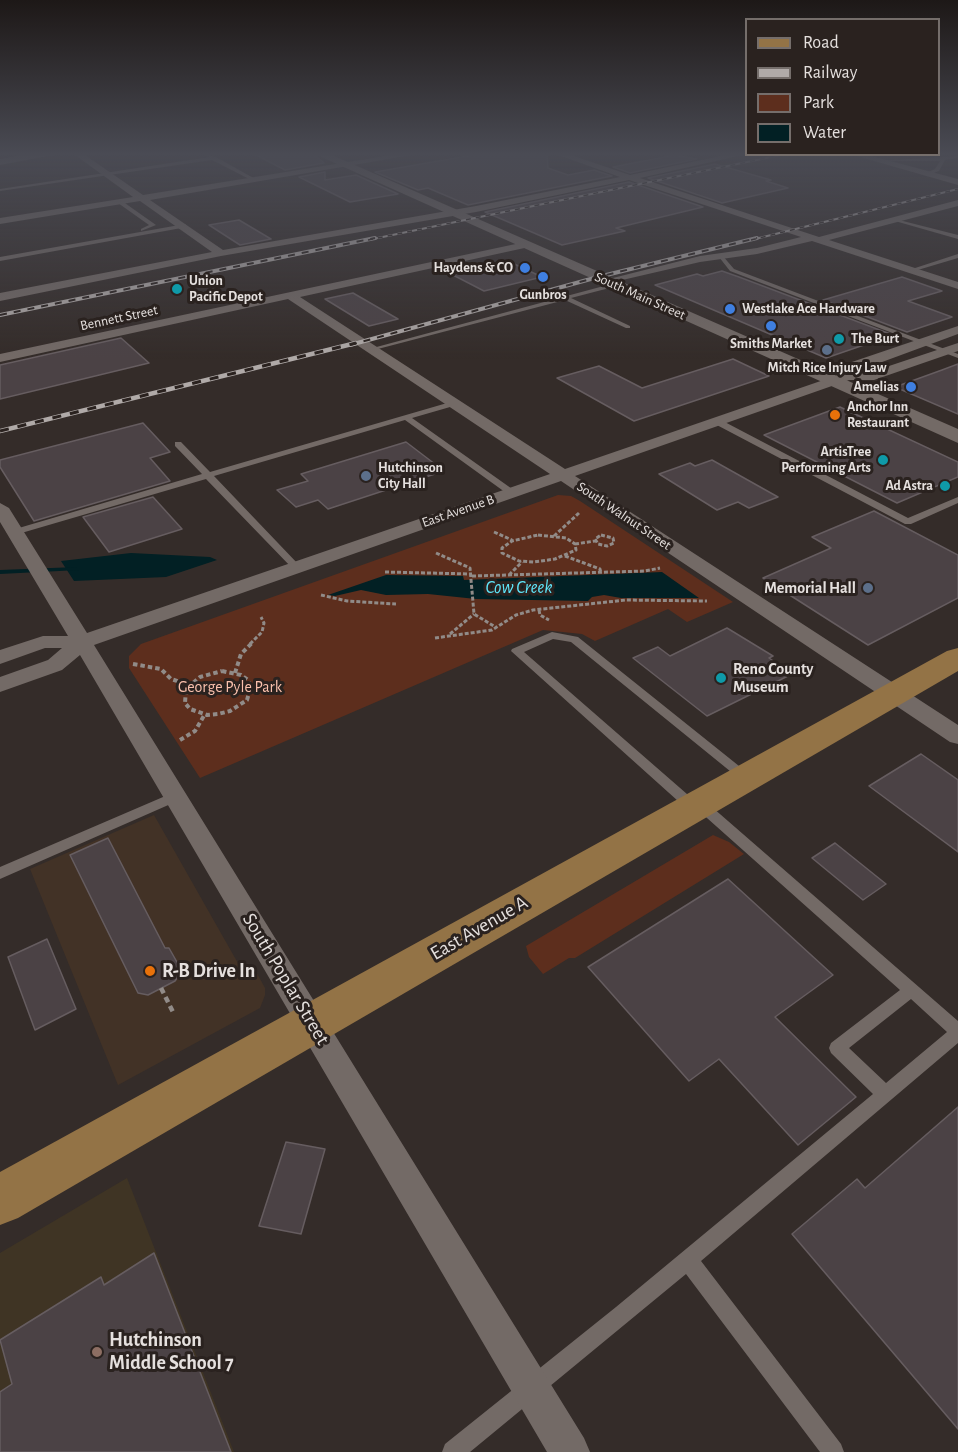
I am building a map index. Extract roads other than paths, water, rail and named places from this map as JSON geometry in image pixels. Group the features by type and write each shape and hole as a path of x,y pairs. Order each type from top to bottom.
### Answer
{"main road":[{"name":"East Avenue A","path":"0,1200 958,658"}],"street":[{"path":"180,223 221,252"},
{"path":"0,297 221,252 261,248 399,223"},
{"name":"South Main Street","path":"474,223 612,284 840,379 958,436"},
{"path":"765,223 958,286"},
{"path":"612,284 700,259 815,239 885,223"},
{"name":"Bennett Street","path":"0,358 525,245"},
{"name":"South Walnut Street","path":"291,296 958,736"},
{"path":"840,379 848,368 958,330"},
{"path":"840,379 869,377 954,351"},
{"name":"East Avenue B","path":"0,657 43,642 82,642 840,379"},
{"name":"South Poplar Street","path":"0,507 177,796 570,1452"},
{"name":"East Avenue B","path":"0,685 55,665 82,642"}],"lane":[{"path":"137,235 132,232 153,225 150,223"},
{"path":"907,223 958,237"},
{"path":"0,259 185,226"},
{"path":"909,271 958,256"},
{"path":"722,257 732,270 921,342 954,351"},
{"path":"372,349 612,284"},
{"path":"565,298 628,327"},
{"path":"15,532 454,403"},
{"path":"406,417 512,493"},
{"path":"716,421 908,522 958,500"},
{"path":"178,444 296,567"},
{"path":"453,1452 958,1032 516,651 552,635 574,639 746,778"},
{"path":"0,873 177,796"},
{"path":"885,1094 837,1048 911,990"},
{"path":"687,1259 833,1452"}],"water":[{"path":"131,553 210,557 217,560 166,577 74,581 61,561"},
{"path":"662,572 699,598 621,598 604,595 592,597 588,601 476,599 428,594 386,595 361,590 335,596 328,595 386,575 463,576 464,580"}],"waterway":[{"name":"Cow Creek","path":"0,572 77,569"}],"railway":[{"path":"368,240 452,223"},
{"path":"751,240 821,223"},
{"path":"0,315 375,238"},
{"path":"350,345 598,277 757,238"},
{"path":"0,431 356,343"}],"place":[{"name":"Haydens & CO","path":"525,268"},
{"name":"Gunbros","path":"543,277"},
{"name":"Union Pacific Depot","path":"177,289"},
{"name":"Westlake Ace Hardware","path":"730,309"},
{"name":"Smiths Market","path":"771,326"},
{"name":"The Burt","path":"839,339"},
{"name":"Mitch Rice Injury Law","path":"827,350"},
{"name":"Amelias","path":"911,387"},
{"name":"Anchor Inn Restaurant","path":"835,415"},
{"name":"ArtisTree Performing Arts","path":"883,460"},
{"name":"Hutchinson City Hall","path":"366,476"},
{"name":"Ad Astra","path":"945,486"},
{"name":"Memorial Hall","path":"868,588"},
{"name":"Reno County Museum","path":"721,678"},
{"name":"R-B Drive In","path":"150,971"},
{"name":"Hutchinson Middle School 7","path":"97,1352"}],"park label":[{"name":"George Pyle Park","path":"230,687"}]}
